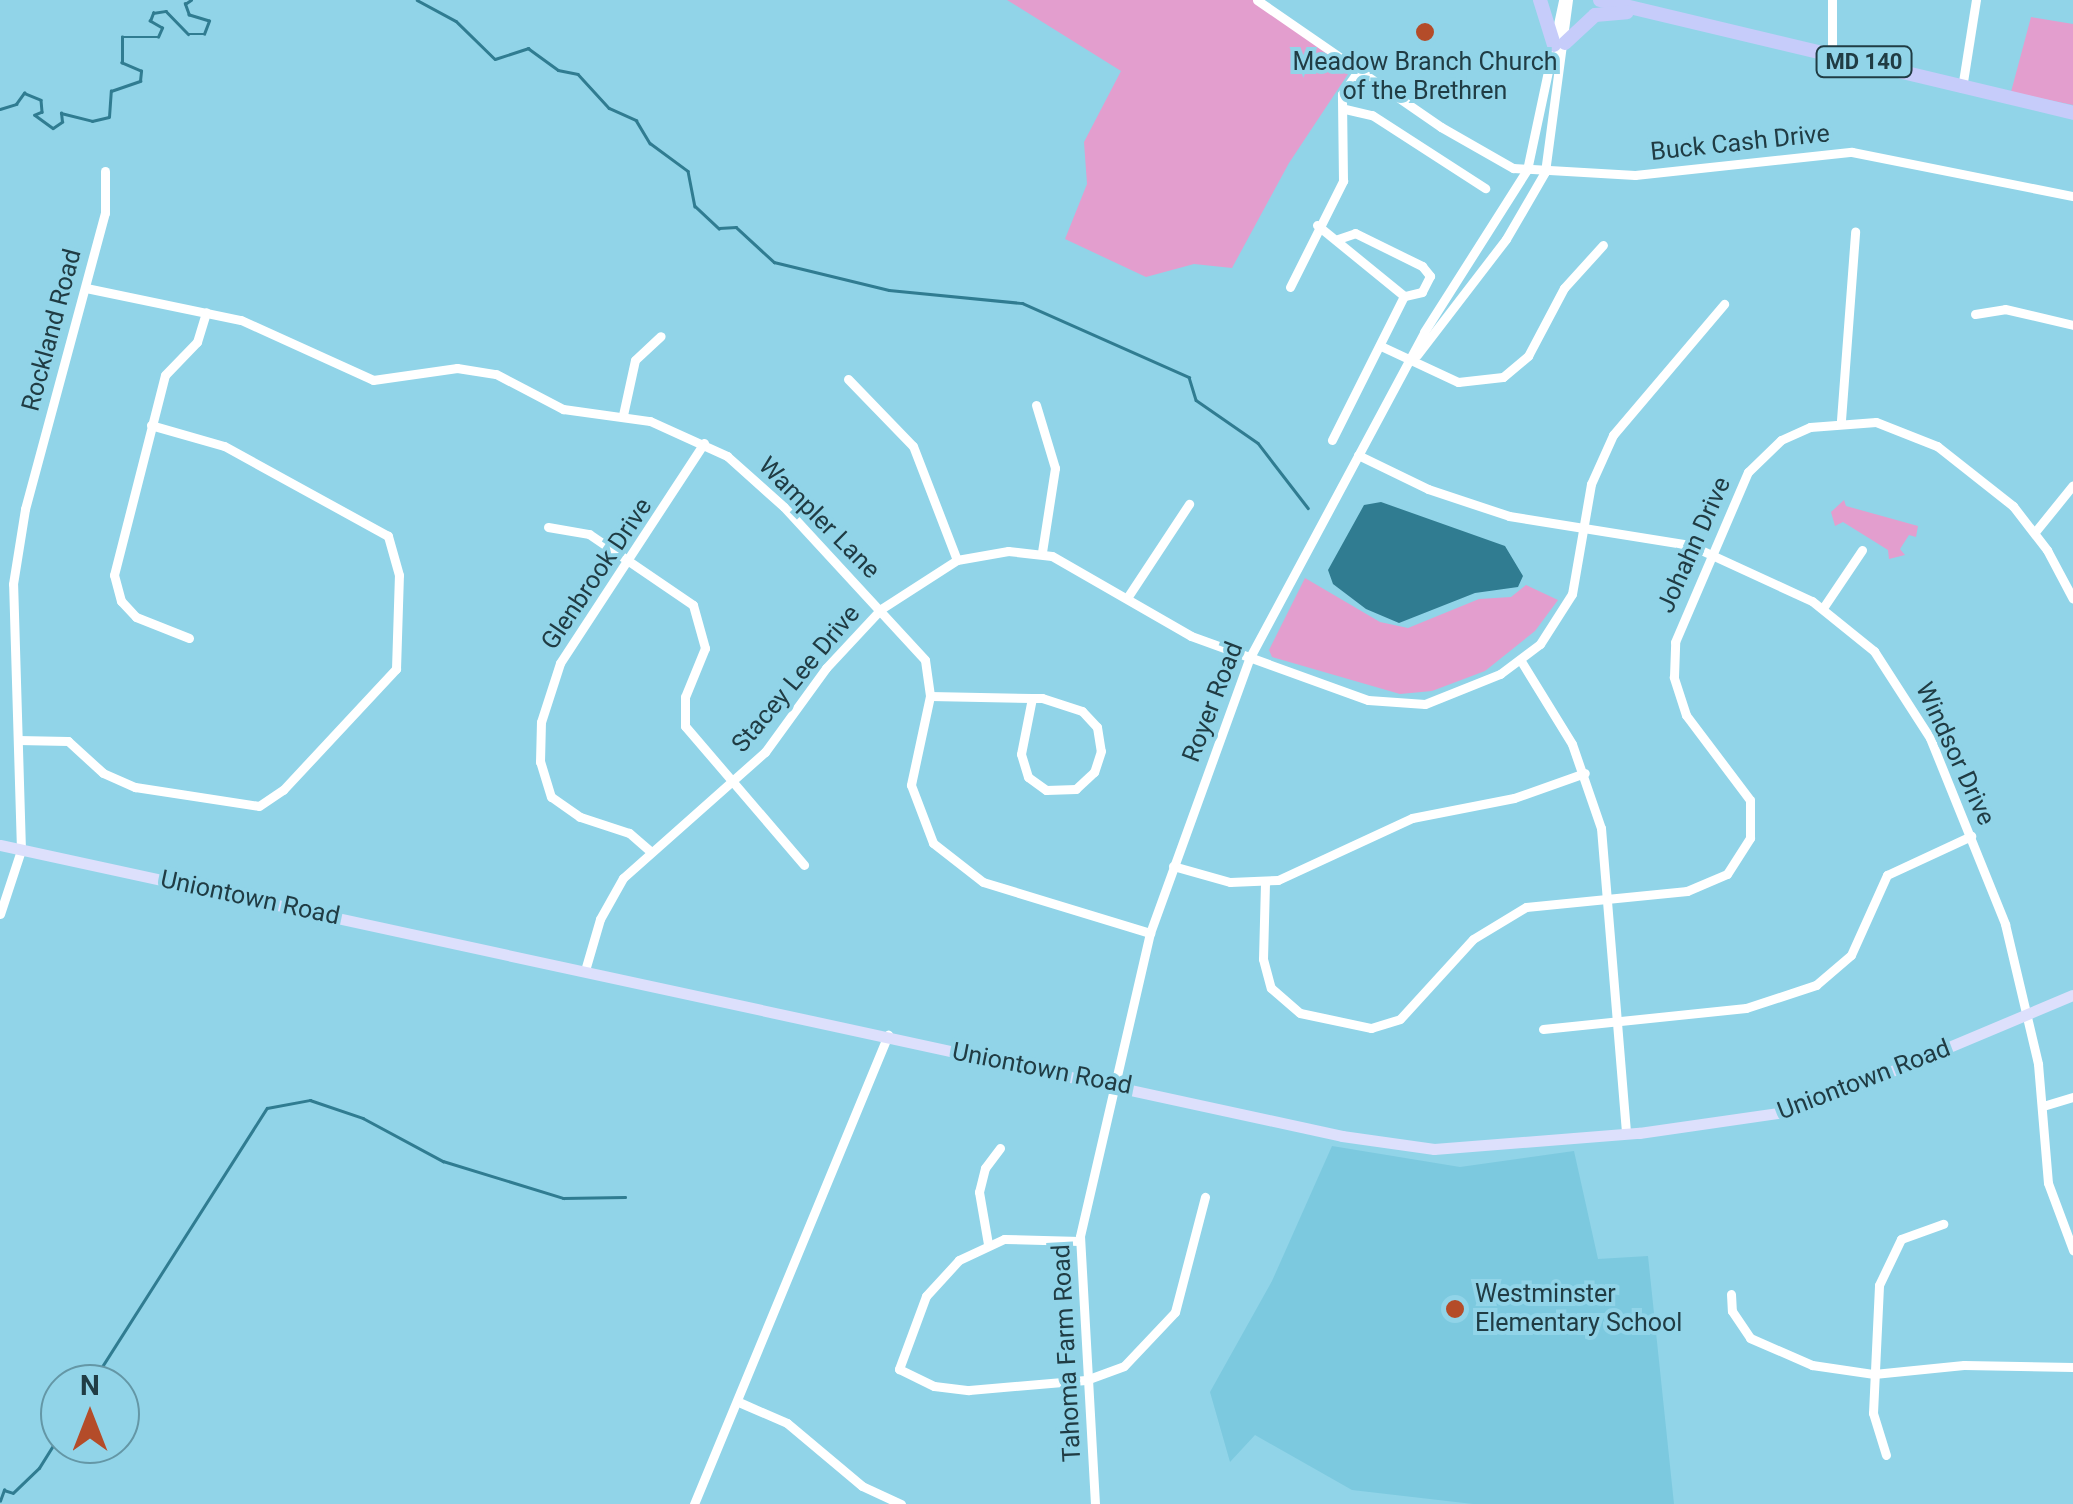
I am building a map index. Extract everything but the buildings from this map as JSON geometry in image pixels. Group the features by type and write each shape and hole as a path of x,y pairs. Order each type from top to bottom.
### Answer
{"highway":[{"path":"1540,0 1559,44 1595,14 1655,13"},
{"name":"MD 140","path":"1600,0 2073,113"}],"main road":[{"name":"Uniontown Road","path":"0,845 1112,1082 1342,1136 1434,1150 1626,1134 1799,1110 2073,995"}],"street":[{"name":"Buck Cash Drive","path":"1257,0 1482,153 1527,170 1635,175 1852,152 2073,196"},
{"name":"Royer Road","path":"1412,361 1475,283 1546,172 1566,0"},
{"path":"1832,0 1832,54"},
{"path":"1962,88 1976,0"},
{"name":"Royer Road","path":"1112,1082 1150,933 1249,658 1444,299 1527,170 1559,44"},
{"path":"1290,287 1317,225 1343,181 1344,88 1358,71"},
{"path":"1345,109 1372,115 1485,188"},
{"name":"Rockland Road","path":"0,914 20,850 12,657 16,565 55,389 105,213 105,172"},
{"path":"1317,225 1404,296"},
{"path":"1840,420 1855,232"},
{"path":"1338,239 1355,234 1422,266 1430,276 1422,292 1404,296"},
{"path":"1383,347 1458,382 1504,376 1528,356 1564,288 1602,245"},
{"name":"Wampler Lane","path":"86,288 241,320 373,380 474,369 563,408 623,415 704,443 766,490 881,608 925,660 930,696 910,785 932,843 983,882 1150,933"},
{"path":"1332,440 1383,347 1404,296"},
{"path":"1036,405 1055,468 1042,552 1182,631 1368,700 1408,706 1463,694 1521,661 1564,609 1586,527 1591,484 1613,435 1724,304"},
{"path":"1975,314 2004,309 2073,324"},
{"path":"188,638 136,618 115,586 120,533 164,375 196,342 206,312"},
{"path":"623,415 635,360 661,336"},
{"path":"848,379 912,446 957,560"},
{"name":"Johahn Drive","path":"1264,883 1263,959 1277,997 1300,1013 1371,1028 1412,1010 1473,939 1511,914 1546,902 1714,882 1737,863 1750,838 1746,790 1686,715 1674,677 1678,629 1710,553 1758,460 1791,434 1840,420 1891,426 1937,446 1987,483 2035,532 2073,599"},
{"path":"18,740 68,741 103,773 135,787 259,806 283,790 399,662 400,576 388,536 224,446 152,425"},
{"name":"Glenbrook Drive","path":"650,851 629,834 558,804 546,787 539,746 552,678 632,560 704,443"},
{"name":"Windsor Drive","path":"1358,455 1473,505 1536,522 1660,536 1710,553 1823,608 1874,650 1906,692 2006,924 2027,1014 2042,1106 2048,1183 2073,1250"},
{"path":"2035,532 2073,485"},
{"path":"1127,598 1189,504"},
{"path":"548,528 579,530 632,560 699,614 705,648 683,716 688,734 804,865"},
{"path":"1823,608 1862,550"},
{"name":"Stacey Lee Drive","path":"586,968 608,900 650,851 730,784 785,730 826,668 881,608 957,560 1042,552"},
{"path":"1521,661 1585,773 1612,896 1626,1134"},
{"path":"930,696 1032,698 1072,706 1098,728 1099,762 1076,789 1046,790 1028,777 1022,754 1032,698"},
{"path":"1173,866 1230,882 1264,883 1304,872 1412,818 1514,798 1585,773"},
{"path":"1542,1029 1619,1024 1759,1006 1826,980 1852,955 1887,875 1971,836"},
{"path":"694,1504 741,1403 888,1036"},
{"name":"Tahoma Farm Road","path":"1095,1504 1080,1241 1112,1082"},
{"path":"2042,1106 2073,1097"},
{"path":"988,1244 979,1192 984,1168 1000,1148"},
{"path":"1080,1241 1020,1238 988,1244 946,1270 926,1296 899,1369 934,1386 969,1390 1086,1380 1124,1366 1166,1327 1181,1296 1205,1197"},
{"path":"1886,1454 1874,1428 1875,1303 1889,1256 1909,1233 1943,1224"},
{"path":"1731,1294 1741,1328 1768,1350 1874,1374 1964,1364 2073,1368"},
{"path":"741,1403 787,1423 862,1486 902,1504"},
{"path":"1086,1504 1095,1504"}],"shaded area":[{"path":"1007,0 1253,0 1352,68 1289,163 1232,268 1194,264 1146,277 1065,239 1087,184 1084,142 1121,71"},
{"path":"2031,17 2073,24 2073,105 2011,92"},
{"path":"1844,500 1846,506 1918,526 1916,537 1909,535 1900,549 1905,555 1889,559 1888,550 1843,522 1835,526 1831,512"},
{"path":"1381,502 1505,546 1523,576 1518,587 1475,593 1399,623 1366,609 1333,584 1328,570 1364,505"},
{"path":"1305,578 1380,622 1408,628 1479,599 1511,597 1526,585 1558,600 1535,631 1485,671 1432,691 1400,694 1272,657 1269,650"},
{"name":"Westminster Elementary School","path":"1332,1146 1460,1167 1574,1151 1598,1259 1648,1256 1674,1504 1473,1504 1352,1490 1255,1435 1230,1462 1210,1392 1272,1281"}],"waterway":[{"path":"0,109 16,104 24,93 41,100 42,112 35,115 53,128 62,122 61,113 92,121 109,117 111,91 140,81 141,71 122,63 122,37 158,37 162,28 150,21 153,13 166,11 188,34 204,34 209,21 189,15 185,4 191,0"},
{"path":"417,0 456,21 495,59 528,48 558,70 578,74 609,108 636,120 650,143 688,171 695,206 719,228 736,227 774,262 889,290 1022,303 1189,377 1196,400 1258,443 1308,508"},
{"path":"104,1364 267,1108 310,1100 363,1118 443,1161 563,1198 625,1197"},
{"path":"0,1501 4,1490 13,1493 41,1464"}],"place":[{"name":"Meadow Branch Church of the Brethren","path":"1425,32"},
{"name":"Westminster Elementary School","path":"1455,1309"}]}
